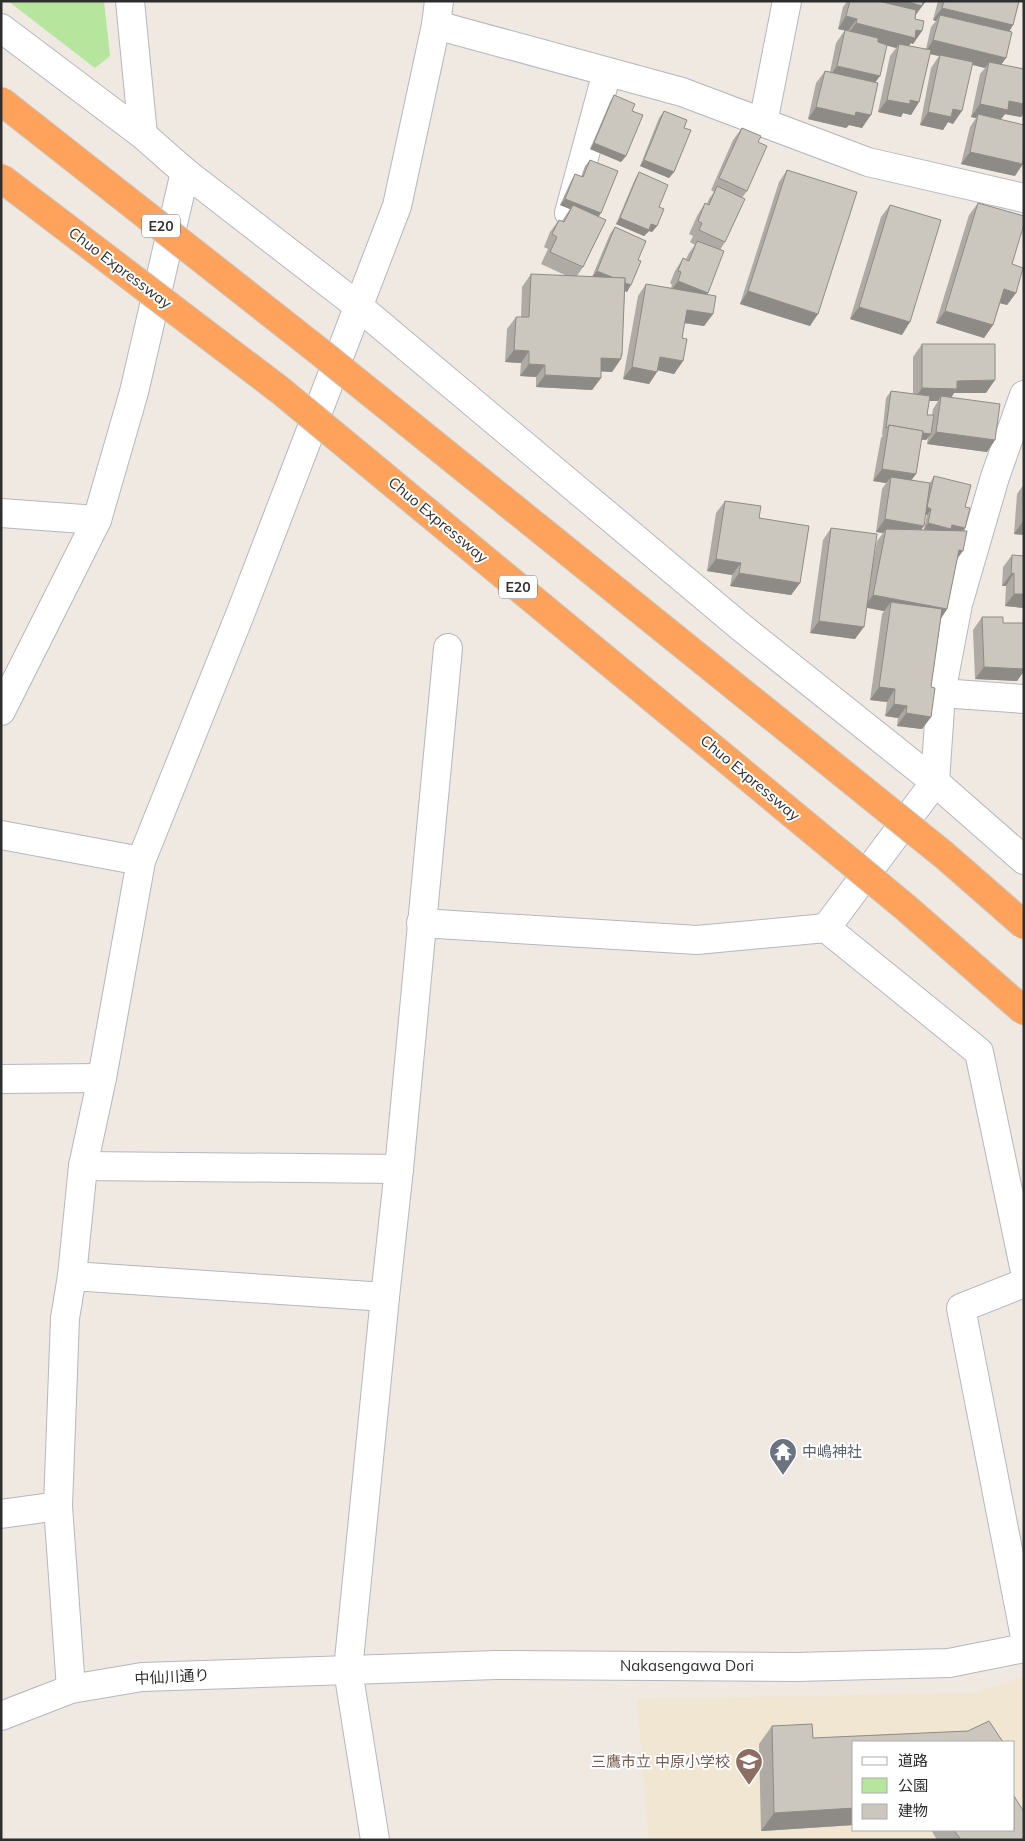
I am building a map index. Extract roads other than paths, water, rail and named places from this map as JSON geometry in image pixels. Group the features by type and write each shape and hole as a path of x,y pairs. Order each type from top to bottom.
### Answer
{"highway":[{"name":"E20","path":"1,101 474,476 944,855 1024,925"},
{"name":"Chuo Expressway","path":"1,178 281,390 905,906 1024,1011"}],"street":[{"path":"130,1 143,135"},
{"path":"763,123 787,1"},
{"path":"71,1689 58,1506 65,1318 72,1276 83,1166 102,1078 141,861 245,603 397,206 437,13 607,72 682,92 868,162 1024,198"},
{"path":"1,28 143,135 185,172 358,306 742,628 934,782 1024,860"},
{"path":"564,235 607,72"},
{"path":"1,711 96,520 134,392 185,172"},
{"path":"826,928 934,782 941,693 958,604 995,477 1024,395"},
{"path":"1,513 96,520"},
{"path":"375,1840 348,1670 399,1169 448,648"},
{"path":"941,693 1024,699"},
{"path":"1,835 141,861"},
{"path":"421,923 697,940 826,928 979,1052 1024,1267"},
{"path":"1,1080 102,1078"},
{"path":"83,1166 399,1169"},
{"path":"72,1276 385,1297"},
{"path":"1024,1283 961,1308 1024,1632"},
{"path":"1,1514 58,1506"},
{"name":"Nakasengawa Dori","path":"348,1670 496,1665 797,1667 940,1663 1024,1648"},
{"name":"中仙川通り","path":"1,1716 71,1689 142,1677 348,1670"}],"place":[{"name":"中嶋神社","path":"783,1476"},
{"name":"三鷹市立 中原小学校","path":"749,1786"}]}
